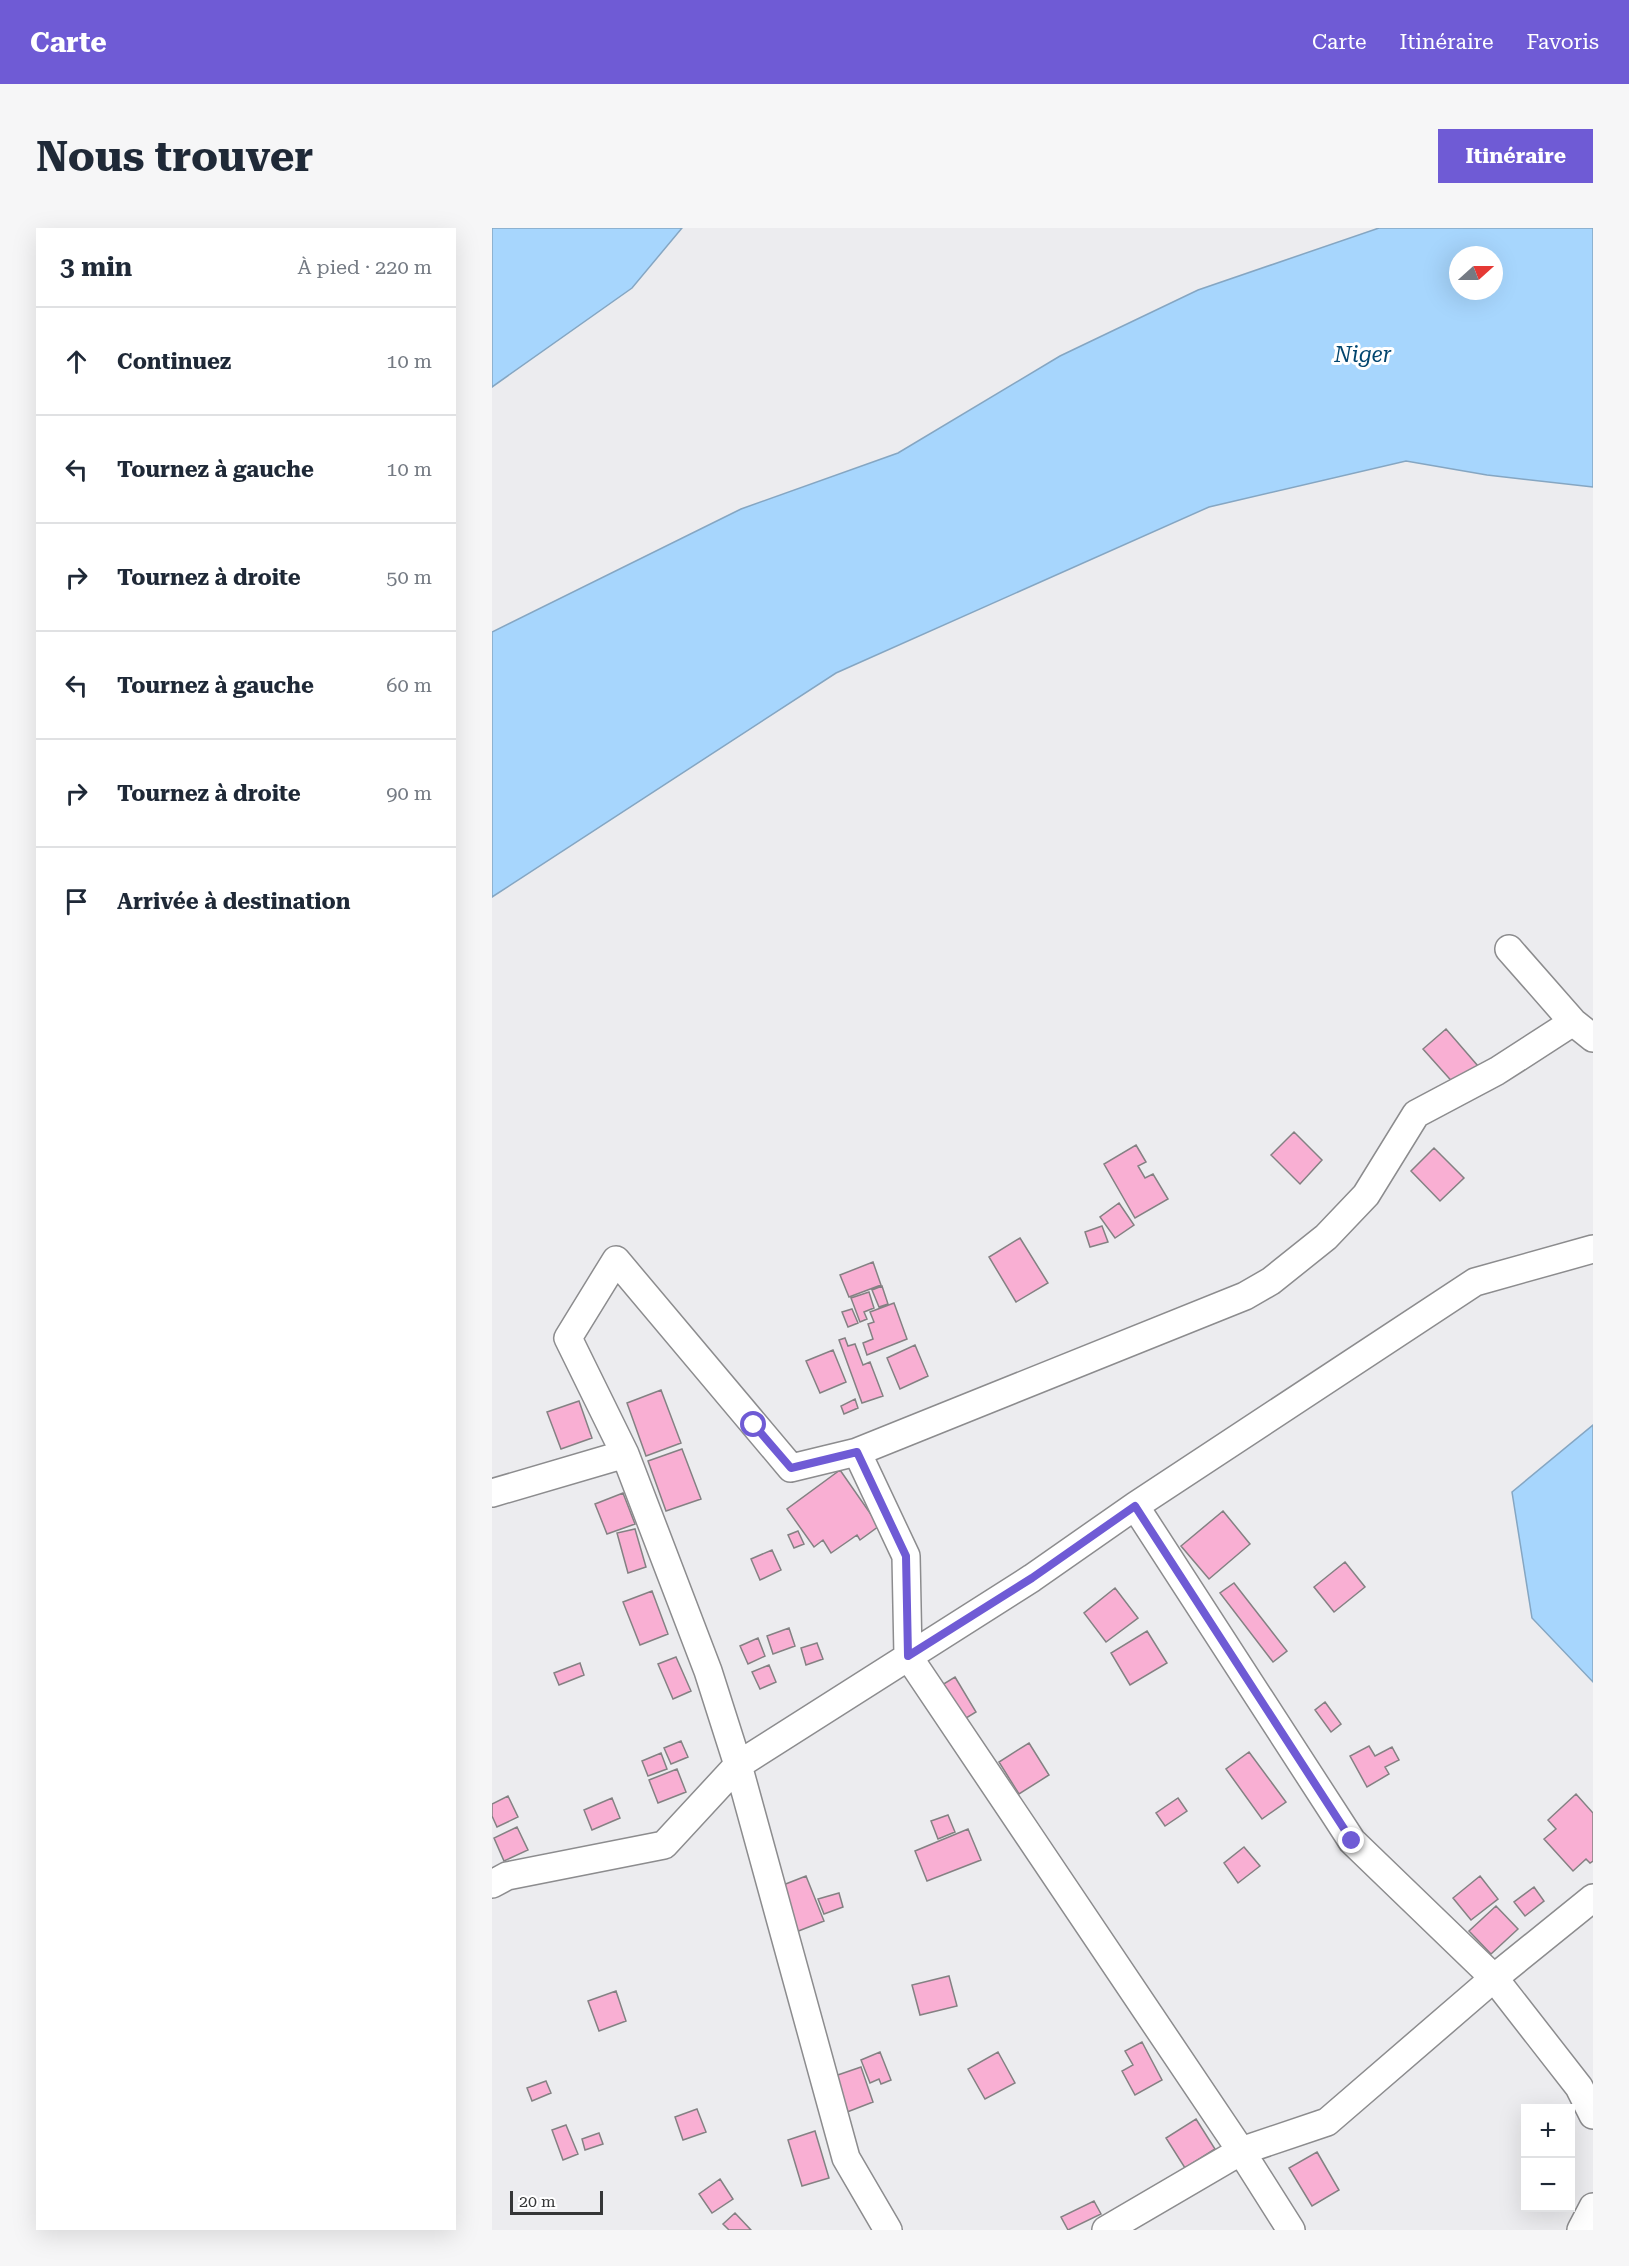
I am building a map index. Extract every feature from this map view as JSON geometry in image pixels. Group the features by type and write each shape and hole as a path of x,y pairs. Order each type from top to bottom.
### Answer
{"street":[{"path":"888,2230 846,2158 738,1765 708,1671 625,1454 568,1338 615,1260 791,1468 857,1452 1245,1296 1271,1281 1326,1237 1366,1195 1416,1114 1497,1071 1583,1030 1509,949"},
{"path":"492,1884 507,1876 664,1845 738,1765 1032,1578 1135,1506 1475,1282 1593,1249"},
{"path":"857,1452 906,1556 908,1656 1291,2230"},
{"path":"492,1493 625,1454"},
{"path":"1135,1506 1352,1841 1494,1978 1579,2087 1593,2115"},
{"path":"1106,2230 1240,2151 1327,2122 1494,1978 1593,1898"},
{"path":"1581,2230 1593,2207"}],"water":[{"path":"492,228 682,228 632,288 492,387"},
{"name":"Niger","path":"1379,228 1593,228 1593,487 1487,475 1406,461 1209,507 836,673 492,897 492,632 741,509 898,453 1060,356 1198,290"},
{"path":"1593,1425 1593,1682 1532,1618 1512,1492"}],"building":[{"path":"1446,1029 1478,1066 1456,1086 1423,1049"},
{"path":"1294,1132 1322,1160 1300,1184 1271,1155"},
{"path":"1136,1145 1146,1162 1138,1166 1145,1178 1153,1174 1168,1199 1135,1218 1104,1164"},
{"path":"1434,1148 1464,1178 1440,1201 1411,1171"},
{"path":"1119,1203 1134,1225 1115,1238 1100,1217"},
{"path":"1102,1226 1108,1242 1090,1247 1085,1232"},
{"path":"1020,1238 1048,1283 1016,1302 989,1257"},
{"path":"873,1262 881,1285 849,1297 840,1275"},
{"path":"882,1286 888,1304 879,1307 872,1290"},
{"path":"869,1292 874,1308 864,1312 867,1319 860,1322 851,1298"},
{"path":"894,1303 907,1339 867,1355 863,1343 873,1339 868,1324 874,1322 870,1312"},
{"path":"852,1309 858,1323 848,1327 842,1312"},
{"path":"845,1338 848,1346 855,1344 863,1365 870,1362 883,1396 862,1403 839,1340"},
{"path":"915,1345 928,1376 900,1389 887,1358"},
{"path":"833,1350 846,1382 820,1393 806,1361"},
{"path":"661,1390 681,1443 646,1456 627,1403"},
{"path":"855,1399 858,1408 844,1414 841,1406"},
{"path":"579,1401 592,1438 561,1449 547,1412"},
{"path":"682,1449 701,1499 666,1511 648,1461"},
{"path":"840,1470 879,1526 860,1540 857,1535 831,1553 823,1540 814,1547 787,1509"},
{"path":"623,1493 635,1524 607,1534 595,1504"},
{"path":"1223,1511 1250,1544 1209,1579 1181,1546"},
{"path":"635,1529 646,1567 628,1573 617,1533"},
{"path":"798,1531 804,1544 794,1548 788,1535"},
{"path":"772,1550 781,1570 760,1580 751,1559"},
{"path":"1345,1562 1365,1587 1334,1612 1314,1587"},
{"path":"1234,1583 1287,1651 1273,1662 1220,1593"},
{"path":"1115,1588 1138,1618 1106,1642 1084,1613"},
{"path":"652,1591 668,1634 640,1645 623,1602"},
{"path":"789,1628 795,1646 773,1654 767,1636"},
{"path":"1147,1631 1167,1663 1130,1685 1111,1653"},
{"path":"758,1638 765,1656 748,1664 740,1646"},
{"path":"817,1643 823,1659 806,1665 801,1648"},
{"path":"676,1657 691,1691 673,1699 658,1664"},
{"path":"580,1663 584,1675 559,1685 554,1673"},
{"path":"769,1665 776,1682 760,1689 752,1672"},
{"path":"955,1677 976,1712 958,1723 937,1688"},
{"path":"1325,1702 1341,1724 1331,1732 1315,1710"},
{"path":"681,1741 688,1757 671,1764 664,1748"},
{"path":"1029,1743 1049,1775 1019,1794 999,1762"},
{"path":"1369,1746 1375,1756 1392,1747 1399,1760 1385,1767 1389,1774 1367,1787 1350,1756"},
{"path":"1249,1752 1286,1802 1262,1819 1226,1769"},
{"path":"661,1753 667,1769 648,1776 642,1761"},
{"path":"677,1769 686,1792 658,1803 649,1780"},
{"path":"1576,1794 1593,1813 1593,1861 1590,1863 1586,1859 1573,1871 1544,1839 1556,1829 1548,1820"},
{"path":"508,1796 518,1817 497,1827 492,1816 492,1804"},
{"path":"612,1798 620,1818 592,1830 584,1810"},
{"path":"1178,1798 1187,1811 1165,1826 1156,1813"},
{"path":"948,1815 955,1832 938,1839 931,1821"},
{"path":"517,1827 528,1850 504,1861 494,1838"},
{"path":"968,1829 981,1860 927,1881 915,1851"},
{"path":"1244,1847 1260,1866 1238,1883 1224,1863"},
{"path":"806,1876 824,1921 796,1932 778,1887"},
{"path":"1480,1876 1498,1899 1471,1920 1453,1898"},
{"path":"1534,1887 1544,1901 1525,1916 1514,1902"},
{"path":"839,1893 843,1907 824,1914 818,1899"},
{"path":"1496,1906 1518,1929 1491,1954 1469,1931"},
{"path":"949,1976 957,2006 920,2015 912,1985"},
{"path":"616,1991 626,2021 599,2031 588,2001"},
{"path":"1142,2042 1162,2080 1135,2095 1122,2071 1133,2065 1125,2051"},
{"path":"880,2052 891,2080 881,2084 879,2079 870,2083 861,2060"},
{"path":"998,2052 1015,2083 985,2099 968,2069"},
{"path":"861,2067 873,2102 842,2114 829,2078"},
{"path":"546,2081 551,2093 532,2101 527,2088"},
{"path":"697,2109 706,2132 683,2140 675,2117"},
{"path":"1196,2119 1215,2149 1185,2168 1166,2138"},
{"path":"566,2125 578,2154 563,2160 552,2130"},
{"path":"815,2131 829,2178 802,2186 788,2140"},
{"path":"599,2133 603,2144 585,2150 582,2139"},
{"path":"1317,2152 1339,2190 1312,2206 1289,2168"},
{"path":"720,2179 733,2199 712,2213 699,2194"},
{"path":"1094,2201 1101,2214 1068,2230 1061,2217"},
{"path":"735,2213 751,2230 729,2230 723,2224"}],"route":[{"path":"754,1425 791,1468 857,1452 906,1556 908,1656 1032,1578 1135,1506 1352,1841"}]}
